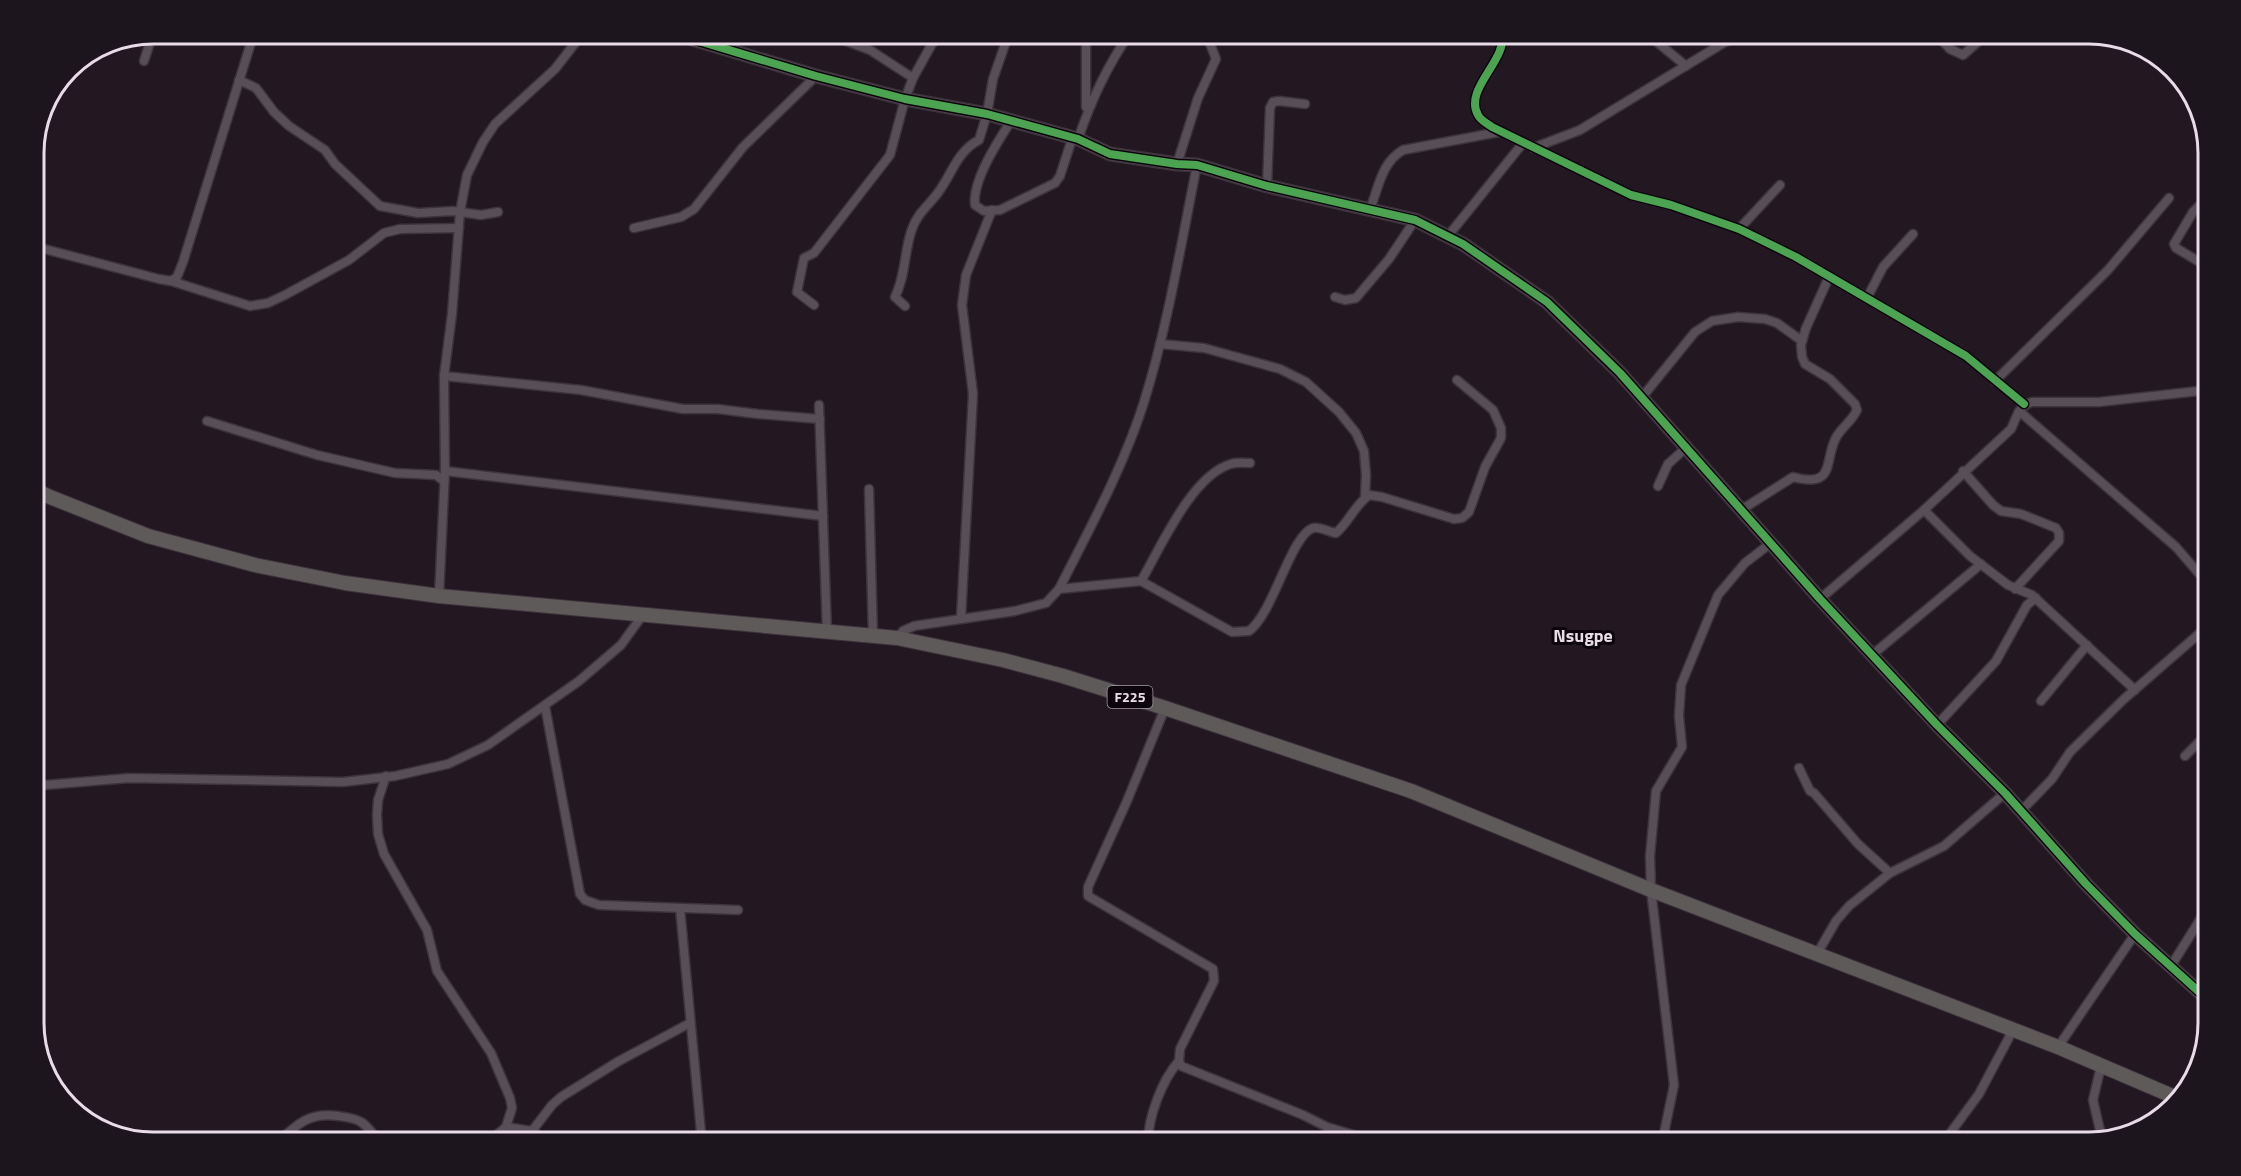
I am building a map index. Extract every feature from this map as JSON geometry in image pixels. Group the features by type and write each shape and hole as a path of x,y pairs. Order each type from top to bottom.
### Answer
{"main road":[{"name":"F225","path":"44,494 148,536 255,565 345,583 439,596 897,638 1003,660 1063,676 1412,791 1651,890 2058,1047 2170,1095"}],"street":[{"path":"144,61 149,44"},
{"path":"171,281 177,276 183,262 250,44"},
{"path":"439,596 446,471 444,376 452,314 460,212 467,175 483,142 495,124 555,69 574,44"},
{"path":"709,44 816,76 905,99 987,114 1075,139 1110,154 1197,165 1267,186 1415,219 1463,244 1547,302 1643,396 1820,599 1937,725 2005,793 2086,884 2135,934 2198,991"},
{"path":"854,44 870,50 913,78"},
{"path":"814,305 796,292 804,258 814,253 890,155 905,99 913,78 932,44"},
{"path":"904,306 895,297 902,282 912,228 921,211 936,195 956,159 971,144 979,140 987,114 993,79 1005,44"},
{"path":"1086,44 1086,117"},
{"path":"1011,121 990,153 974,197 975,205 984,211 1000,210 1055,183 1086,117 1093,96 1123,44"},
{"path":"1176,164 1198,98 1216,60 1210,44"},
{"path":"1501,44 1474,103 1478,116 1499,132 1631,195 1671,205 1739,229 1796,257 1966,356 2176,547 2197,572"},
{"path":"1659,44 1686,66"},
{"path":"1533,148 1580,130 1722,44"},
{"path":"1945,44 1963,55 1976,44"},
{"path":"634,228 681,217 694,209 742,147 816,76"},
{"path":"239,80 256,88 274,112 289,126 325,150 335,164 380,206 418,213 453,211 481,215 498,212"},
{"path":"1267,186 1270,108 1274,102 1280,101 1305,104"},
{"path":"1370,209 1385,165 1392,156 1403,150 1499,132"},
{"path":"1448,237 1523,143"},
{"path":"897,638 903,631 914,626 1014,611 1046,603 1059,590 1125,453 1143,404 1160,344 1197,165"},
{"path":"1739,229 1780,185"},
{"path":"1995,381 2108,270 2169,198"},
{"path":"2197,208 2174,244 2176,248 2197,261"},
{"path":"962,618 973,394 963,316 963,292 966,274 992,210"},
{"path":"1335,297 1345,300 1356,298 1389,259 1415,219"},
{"path":"44,249 171,281 250,306 285,295 349,260 384,233 400,229 459,228"},
{"path":"1867,298 1883,267 1913,234"},
{"path":"1741,510 1793,477 1812,481 1821,476 1828,468 1832,446 1837,435 1854,418 1857,410 1855,404 1830,379 1805,364 1802,357 1802,341 1829,277"},
{"path":"1643,396 1695,332 1712,321 1738,317 1766,319 1802,341"},
{"path":"1160,344 1204,348 1280,369 1306,382 1339,412 1356,433 1364,451 1365,498"},
{"path":"444,376 581,390 683,410 718,409 819,419"},
{"path":"1059,590 1141,581 1232,632 1249,632 1261,618 1299,542 1310,530 1318,528 1336,534 1369,495 1454,519 1462,518 1469,512 1485,467 1501,438 1501,428 1493,410 1457,380"},
{"path":"1820,599 1924,510 2011,429 2021,408 2032,402 2099,402 2197,391"},
{"path":"819,405 827,632"},
{"path":"207,421 317,455 395,473 436,475 444,481"},
{"path":"1658,486 1668,464 1687,447"},
{"path":"1141,581 1194,490 1212,473 1232,463 1250,463"},
{"path":"446,471 823,516"},
{"path":"1964,471 2001,511 2021,514 2056,528 2060,533 2059,541 2015,589"},
{"path":"869,489 873,636"},
{"path":"1924,510 1970,556 2015,589 2036,598 2135,690"},
{"path":"1664,1132 1674,1085 1651,890 1650,856 1656,791 1682,747 1679,716 1681,685 1718,595 1745,563 1771,543"},
{"path":"1872,655 1981,564"},
{"path":"1937,725 1996,661 2027,605 2036,598"},
{"path":"44,785 129,778 343,782 448,764 488,745 545,706 621,645 642,616"},
{"path":"2021,811 2052,779 2070,752 2135,690 2198,635"},
{"path":"2041,701 2087,645"},
{"path":"545,706 580,894 585,900 599,904 738,910"},
{"path":"1165,708 1087,892 1091,899 1213,969 1214,981 1180,1048 1179,1061 1182,1066 1187,1070 1344,1132"},
{"path":"2185,756 2198,743"},
{"path":"1799,768 1810,791 1858,844 1890,873"},
{"path":"386,776 378,800 377,815 378,834 384,854 427,930 437,971 444,985 491,1053 510,1098 512,1108 506,1127 500,1132"},
{"path":"1817,954 1836,921 1849,906 1890,873 1944,846 2005,793"},
{"path":"680,908 701,1132"},
{"path":"2171,966 2198,923"},
{"path":"2058,1047 2135,934"},
{"path":"506,1127 532,1131 561,1097 619,1060 690,1023"},
{"path":"1951,1132 1979,1094 2013,1030"},
{"path":"1150,1132 1159,1092 1166,1076 1179,1061"},
{"path":"2100,1132 2093,1100 2101,1066"},
{"path":"289,1132 313,1116 322,1114 357,1119 370,1132"}],"cycle path":[{"path":"709,44 816,76 905,99 987,114 1078,139 1110,154 1197,165 1267,186 1415,220 1463,244 1547,302 1620,373 1820,599 1937,725 2005,793 2086,884 2135,934 2198,991"},
{"path":"1502,44 1499,54 1476,95 1475,105 1479,117 1484,122 1631,195 1671,205 1739,229 1796,257 1966,356 2024,404"}],"district":[{"name":"Nsugpe","path":"1583,636"}]}
